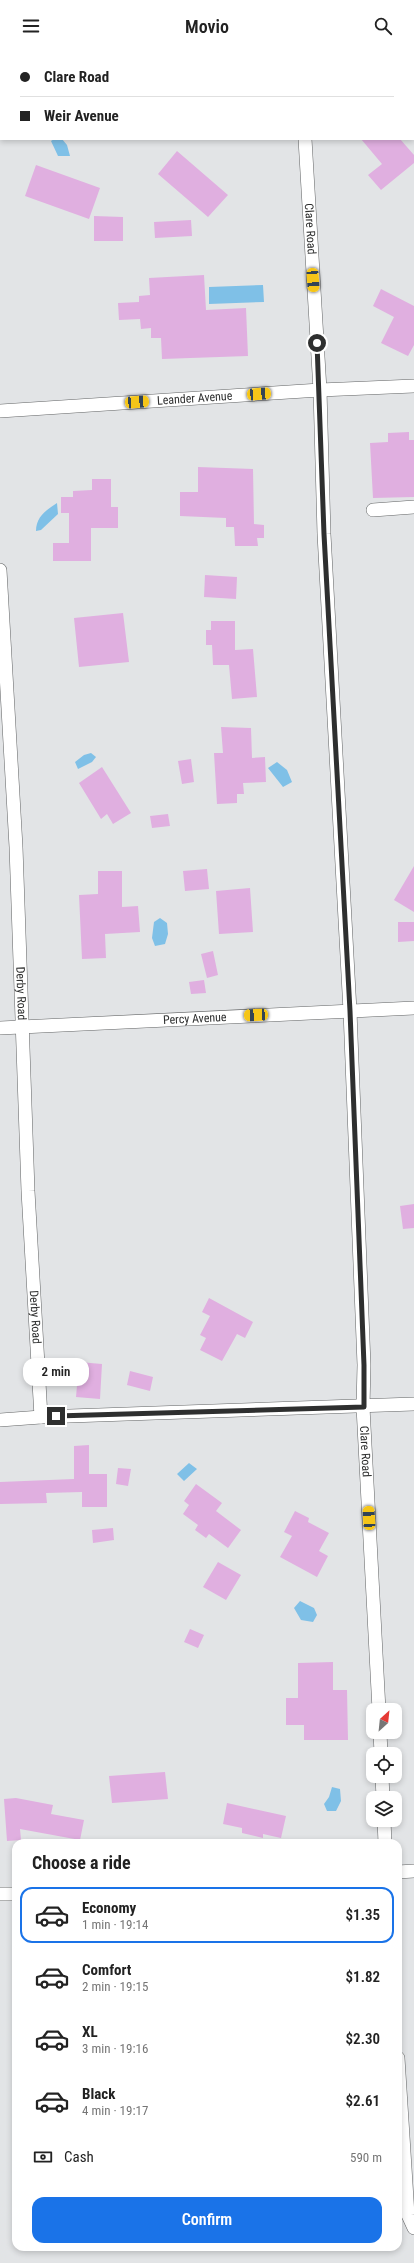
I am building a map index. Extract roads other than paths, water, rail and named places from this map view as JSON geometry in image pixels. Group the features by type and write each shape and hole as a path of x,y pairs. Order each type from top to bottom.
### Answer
{"street":[{"name":"Clare Road","path":"305,140 320,390 324,534 350,1011 364,1365 364,1407 379,1703"},
{"name":"Leander Avenue","path":"0,411 320,390 414,386"},
{"path":"373,510 414,507"},
{"name":"Derby Road","path":"0,570 16,847 22,1026 41,1417"},
{"name":"Percy Avenue","path":"0,1028 414,1008"},
{"path":"0,1420 41,1417 364,1407 414,1404"},
{"path":"384,1827 385,1839"},
{"path":"402,1872 414,1871"},
{"path":"0,1894 12,1894"},
{"path":"402,2121 408,2215 414,2228"}],"water":[{"path":"63,140 67,145 70,156 58,156 51,141"},
{"path":"263,285 264,302 209,304 209,287"},
{"path":"57,503 58,514 41,530 36,531 36,526 42,514"},
{"path":"91,753 96,757 92,762 78,769 75,762 84,755"},
{"path":"277,762 287,770 292,782 283,787 268,768"},
{"path":"160,918 167,923 168,934 165,944 155,946 152,938 154,922"},
{"path":"189,1463 197,1469 184,1481 177,1474"},
{"path":"300,1601 314,1608 317,1615 313,1622 301,1620 294,1608"},
{"path":"332,1787 340,1789 341,1801 336,1811 327,1811 324,1804 329,1797"}]}
